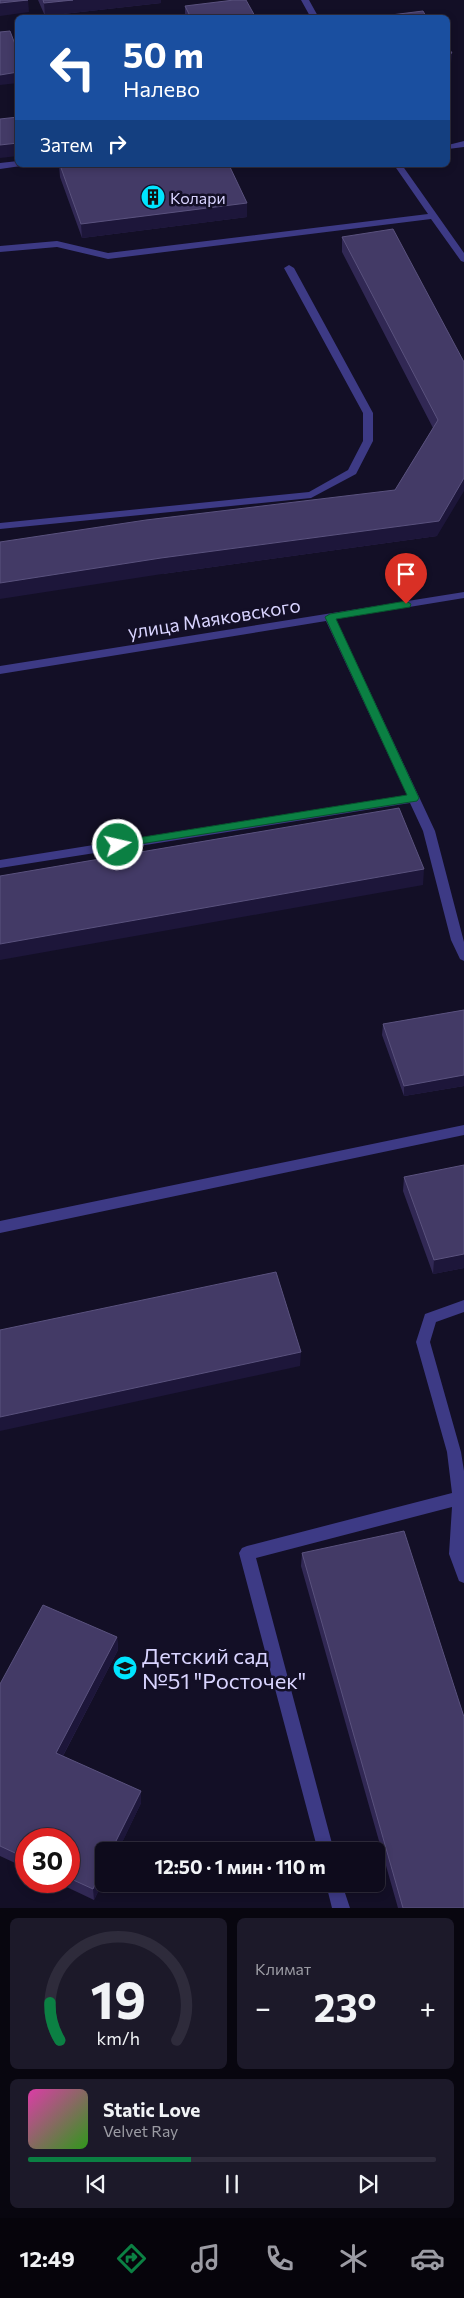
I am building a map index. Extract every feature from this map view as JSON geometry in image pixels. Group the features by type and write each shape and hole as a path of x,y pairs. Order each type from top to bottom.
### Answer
{"street":[{"path":"305,0 313,15"},
{"path":"450,147 464,144"},
{"path":"0,166 15,164"},
{"path":"399,167 464,259"},
{"path":"0,249 57,244 108,256 434,216"},
{"path":"0,526 312,495 352,472 368,441 368,413 289,268"},
{"name":"улица Маяковского","path":"0,670 464,595"},
{"path":"330,617 429,831 457,940 464,956"},
{"path":"0,864 414,798"},
{"path":"0,1227 464,1130"},
{"path":"464,1306 430,1318 423,1342 454,1452 460,1498 456,1554 464,1576"},
{"path":"324,1842 247,1554 460,1498"},
{"path":"336,1892 340,1908"}],"building":[{"path":"0,0 28,0 0,3"},
{"path":"43,0 73,0 44,3"},
{"path":"246,0 254,15 190,15 185,6"},
{"path":"423,11 425,15 391,15"},
{"path":"10,31 15,44 15,72 0,75 0,32"},
{"path":"15,117 15,143 0,145 0,119"},
{"name":"Колари","path":"61,167 230,167 247,203 81,224"},
{"path":"393,229 464,362 464,478 439,521 161,558 0,583 0,542 146,520 395,490 438,420 342,237"},
{"path":"399,808 424,869 0,944 0,876"},
{"path":"464,1010 464,1075 404,1086 383,1024"},
{"path":"464,1165 464,1254 434,1260 404,1177"},
{"path":"276,1272 301,1352 0,1417 0,1330"},
{"path":"404,1531 464,1717 464,1908 403,1908 302,1553"},
{"path":"43,1605 117,1637 56,1753 141,1791 116,1842 95,1842 95,1885 93,1889 80,1883 80,1828 15,1828 15,1853 0,1846 0,1684"}],"place":[{"name":"Колари","path":"153,197"},
{"name":"Детский сад №51 \"Росточек\"","path":"125,1668"}],"route":[{"path":"118,845 414,798 330,617 406,604"}]}
